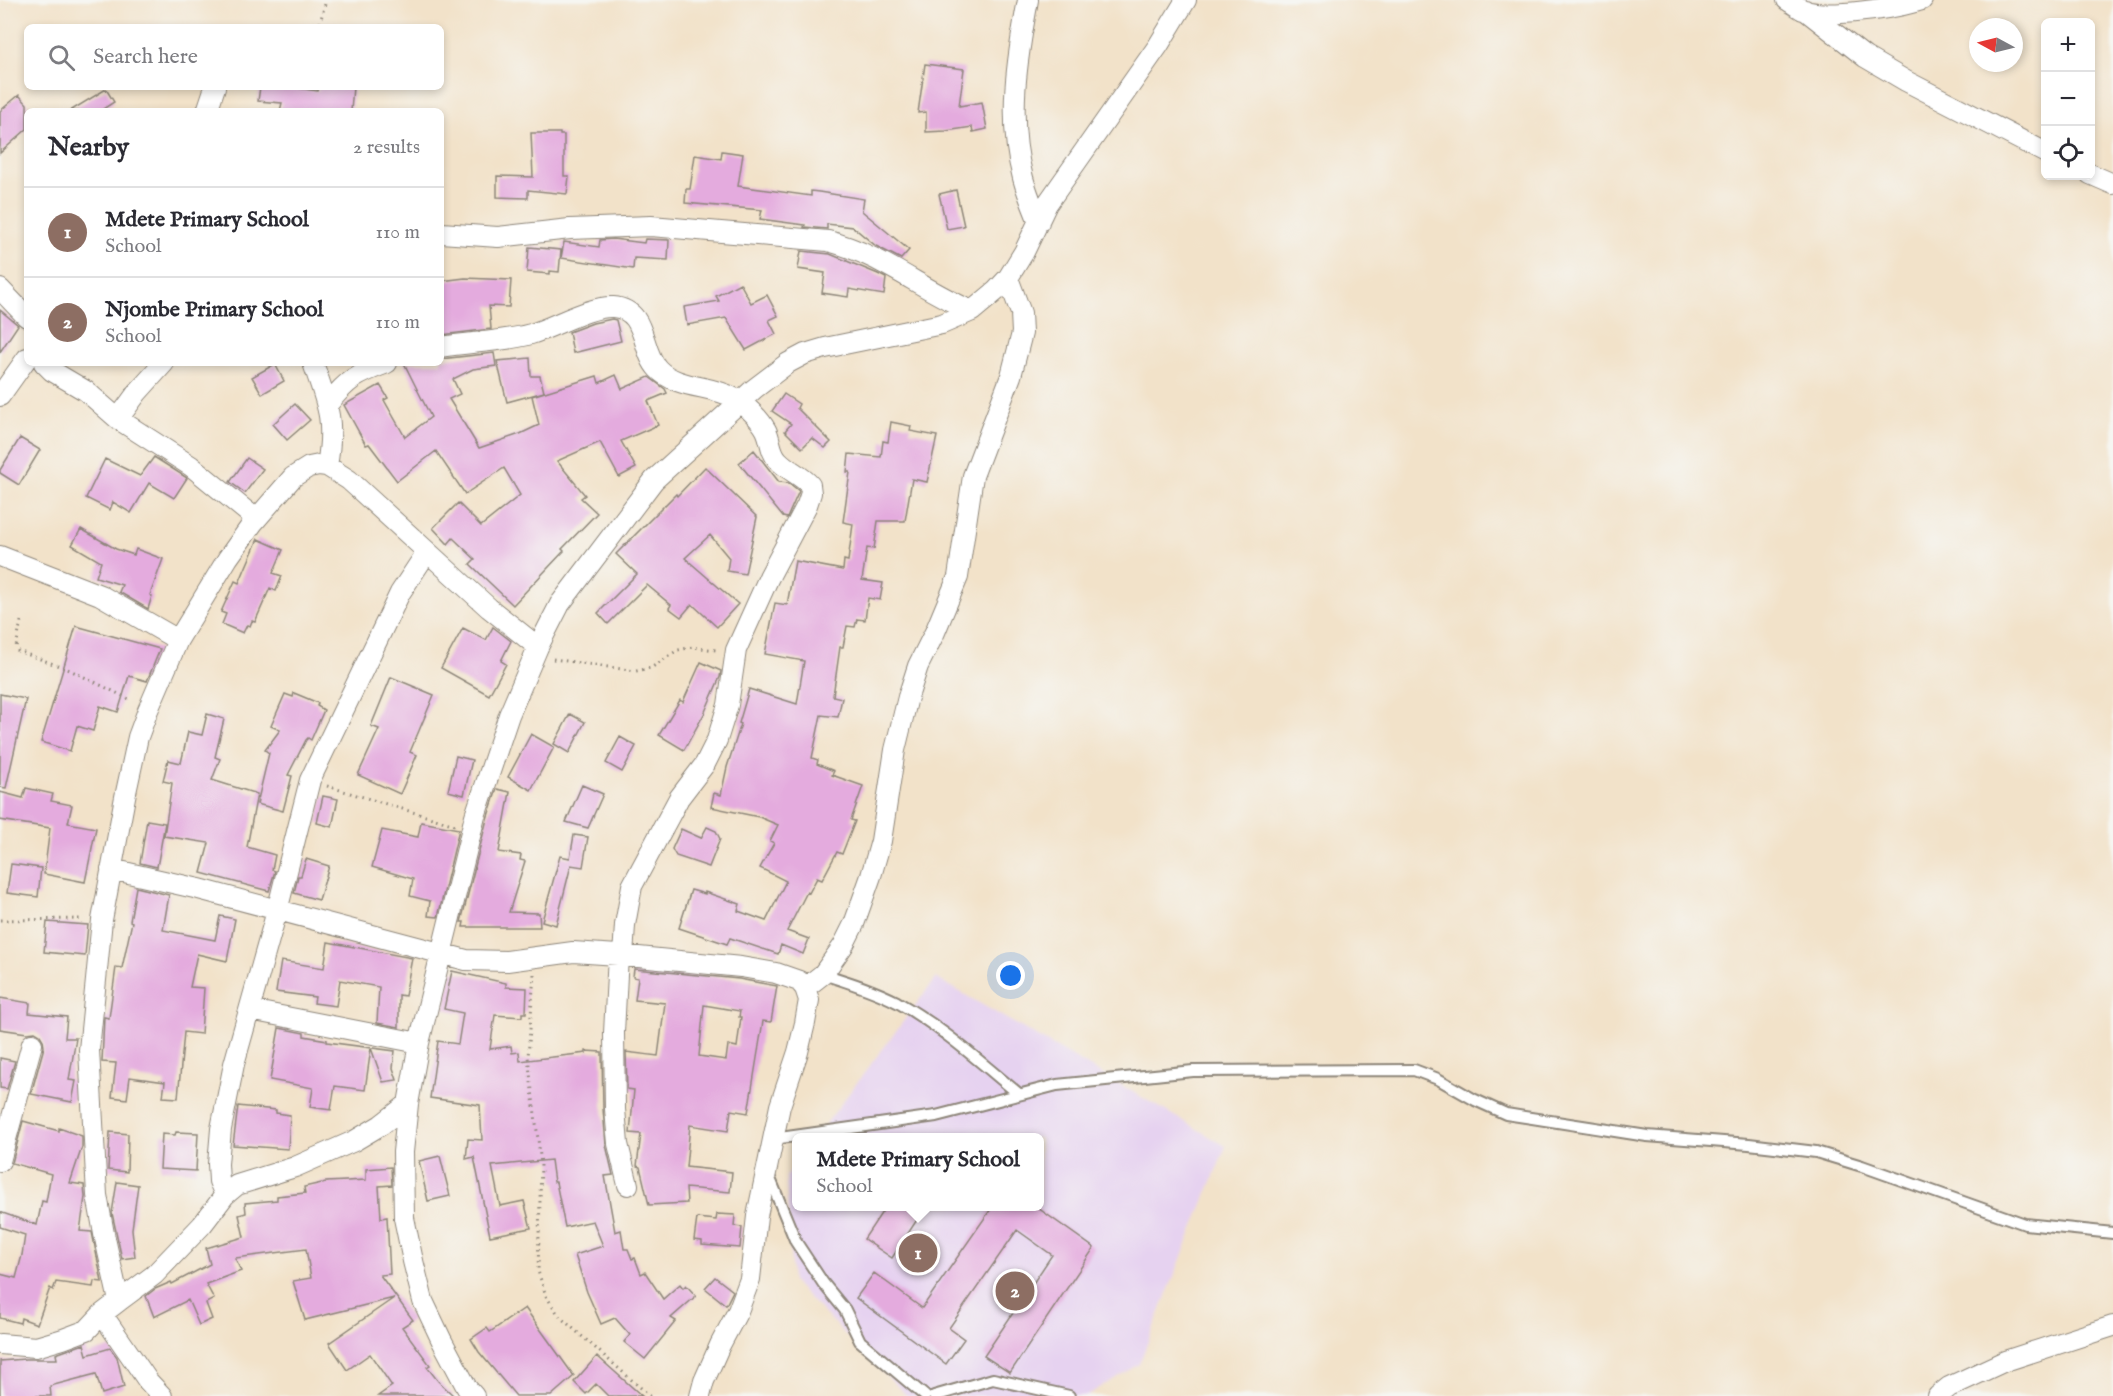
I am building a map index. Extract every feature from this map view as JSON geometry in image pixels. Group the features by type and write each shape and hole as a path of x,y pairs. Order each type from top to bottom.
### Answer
{"street":[{"path":"1028,0 1014,90 1015,127 1023,178 1038,222"},
{"path":"474,1396 467,1388 442,1341 423,1300 413,1261 404,1218 403,1152 408,1104 419,1043 471,830 509,716 560,604 654,480 740,402 788,363 805,354 825,348 942,324 972,311 996,291 1008,279 1047,204 1158,46 1186,0"},
{"path":"1787,0 1805,10 1865,57 1906,81 2041,150"},
{"path":"1805,10 1837,13 1922,0"},
{"path":"208,108 214,90"},
{"path":"2095,176 2113,184"},
{"path":"444,233 498,237 570,229 651,226 828,241 875,257 954,304 972,311"},
{"path":"805,988 823,974 843,946 854,924 871,876 886,817 890,776 900,725 918,666 936,632 958,577 973,476 1011,376 1022,333 1021,312 1008,279"},
{"path":"0,289 24,314"},
{"path":"444,347 530,334 580,314 615,307 632,313 653,363 660,371 691,384 726,394 740,402 765,429 777,459 807,482 811,493 802,517 769,577 742,636 736,653 728,705 717,740 705,764 679,798 632,886 621,956 614,1033 618,1144 628,1185"},
{"path":"0,396 24,362"},
{"path":"47,366 59,376 86,391 118,419 191,466 256,519"},
{"path":"118,419 161,366"},
{"path":"314,366 328,404 332,435 327,466"},
{"path":"328,404 347,382 357,375 380,366"},
{"path":"119,1301 97,1195 90,1094 89,1050 102,920 124,797 138,736 178,640 228,558 256,519 300,472 314,465 327,466 349,480 537,651"},
{"path":"225,1195 219,1181 218,1164 221,1130 234,1064 277,911 310,780 400,593 426,552"},
{"path":"0,556 100,595 178,640"},
{"path":"111,869 190,886 466,960 483,962 573,952 741,967 776,973 799,981 805,988 809,1000 798,1052 780,1106 773,1139 757,1216 750,1279 738,1311 704,1381 700,1396"},
{"path":"250,1010 419,1043"},
{"path":"0,1161 32,1044"},
{"path":"0,1344 36,1347 87,1330 102,1314 154,1275 202,1224 225,1195 237,1185 295,1167 354,1141 381,1125 408,1104"},
{"path":"102,1314 148,1381 162,1396"},
{"path":"1938,1396 1949,1387 2006,1361 2113,1326"}],"lane":[{"path":"823,974 860,986 916,1014 1019,1094"},
{"path":"816,1133 936,1116 1057,1084 1193,1071 1414,1070 1438,1079 1506,1114 1647,1136 1816,1152 2025,1224 2113,1233"},
{"path":"773,1139 792,1136"},
{"path":"767,1171 796,1242 845,1310 860,1341 925,1396"},
{"path":"934,1396 993,1379 1070,1396"}],"path":[{"path":"320,23 326,0"},
{"path":"21,621 16,647 18,651 90,679 148,710"},
{"path":"537,651 579,664 636,670 651,668 678,650 693,647 736,653"},
{"path":"310,780 471,830"},
{"path":"0,920 102,920"},
{"path":"535,958 528,1057 541,1164 538,1271 546,1296 560,1317 650,1396"}],"shaded area":[{"path":"936,978 1226,1146 1139,1364 1086,1396 907,1396 792,1281 786,1177 792,1169 792,1211 1044,1211 1044,1133 819,1133"}],"building":[{"path":"925,64 964,69 959,106 982,102 987,129 973,132 972,127 926,132 926,112 918,113"},
{"path":"104,90 114,102 105,108 75,108"},
{"path":"260,90 353,90 351,108 281,108 282,103 258,101"},
{"path":"19,95 27,104 27,108 24,108 24,132 0,153 0,111"},
{"path":"531,133 564,135 564,176 569,176 567,194 528,190 528,198 497,197 497,176 533,177"},
{"path":"722,151 743,154 738,186 811,196 811,191 864,199 862,211 909,250 901,259 876,246 853,227 827,224 827,229 804,227 805,225 760,219 762,210 685,203 686,189 690,189 695,155 721,159"},
{"path":"956,190 964,226 947,229 939,194"},
{"path":"613,239 644,243 645,239 669,240 668,260 634,258 633,269 561,258 564,242 599,247 600,240"},
{"path":"529,247 561,250 559,272 550,271 550,274 527,272"},
{"path":"801,251 830,254 886,278 884,295 849,289 848,297 822,293 825,273 798,269"},
{"path":"465,278 511,280 509,307 489,306 491,329 444,335 444,281"},
{"path":"740,283 751,303 767,295 778,316 769,320 776,334 746,350 726,318 687,325 684,307 719,301 716,296"},
{"path":"0,310 18,325 0,352"},
{"path":"612,319 616,320 621,341 573,353 569,332"},
{"path":"494,353 496,366 473,369 453,379 460,394 449,399 479,448 539,425 532,396 597,376 599,383 616,375 622,389 649,377 667,393 648,401 658,425 621,441 636,468 619,477 600,442 557,461 585,495 581,498 597,513 513,605 470,564 475,559 453,538 448,544 433,528 458,503 481,526 520,495 504,468 465,494 436,451 397,481 369,444 366,445 344,405 380,385 388,398 384,400 405,437 431,417 406,366 444,366 444,359"},
{"path":"530,358 531,376 540,376 544,392 507,402 497,361"},
{"path":"271,366 276,366 284,381 262,394 252,377"},
{"path":"784,394 799,404 797,408 831,442 825,448 812,438 802,448 785,431 791,424 772,411"},
{"path":"295,404 310,420 287,440 273,424"},
{"path":"891,422 911,426 910,431 937,436 927,482 912,479 905,521 878,521 874,549 867,548 862,580 883,583 880,600 868,598 865,620 857,619 855,627 847,626 843,647 840,647 833,696 842,698 838,717 821,715 812,758 818,760 817,764 834,771 832,775 863,786 851,820 855,821 842,854 837,852 822,880 817,878 809,893 807,892 787,931 809,939 803,954 781,945 778,954 730,938 727,944 679,928 691,890 705,894 705,892 740,904 738,911 766,921 786,881 760,868 774,843 770,841 778,825 759,817 711,807 714,793 721,795 749,689 797,704 804,661 765,654 775,603 787,605 795,561 843,570 844,560 848,561 853,524 843,522 850,472 847,472 849,454 881,457 883,441 888,442"},
{"path":"20,438 40,450 19,485 0,473 0,470"},
{"path":"754,450 779,482 789,483 799,491 787,518 783,517 739,463"},
{"path":"154,457 187,478 174,498 149,483 131,513 113,502 110,510 86,498 105,459 140,476"},
{"path":"247,458 263,469 245,493 230,482"},
{"path":"705,467 757,517 745,574 727,571 729,558 710,535 685,558 738,604 717,627 692,604 681,617 669,608 671,605 647,585 608,624 598,613 637,574 616,554"},
{"path":"81,529 116,549 134,555 136,549 163,559 150,595 152,596 148,609 119,592 122,585 96,577 101,562 72,545"},
{"path":"258,539 283,550 273,573 282,576 276,591 270,588 255,622 252,621 250,626 247,625 243,633 222,624 226,614 221,612 235,581 239,583"},
{"path":"76,626 160,649 147,681 129,676 118,712 100,706 93,731 77,726 70,751 41,742"},
{"path":"493,627 511,641 501,661 506,664 489,695 441,668 463,628 486,640"},
{"path":"701,662 721,671 720,677 704,714 684,750 659,735 680,700 683,702"},
{"path":"391,677 434,695 410,752 417,755 400,794 358,775 379,729 371,726"},
{"path":"294,693 318,703 317,706 324,710 311,740 308,738 306,740 288,775 292,776 283,811 257,804 269,753 265,750 280,730 271,726 285,694 293,697"},
{"path":"0,694 26,699 6,788 0,787"},
{"path":"207,714 224,719 215,757 220,759 212,780 257,794 247,847 275,855 272,870 275,871 269,891 201,873 209,843 164,836 172,783 163,781 168,760 181,763 188,732 202,735"},
{"path":"570,714 585,722 569,753 554,744"},
{"path":"531,734 554,747 531,790 508,777"},
{"path":"620,737 636,746 622,772 606,763"},
{"path":"456,756 472,760 464,795 448,791"},
{"path":"582,785 603,794 588,828 566,822"},
{"path":"26,788 53,794 51,801 72,805 68,823 96,828 85,882 44,874 50,828 0,820 0,792 23,798"},
{"path":"497,789 510,792 499,852 521,855 520,860 525,861 509,912 539,913 540,927 463,927 464,922 461,922 487,819"},
{"path":"323,796 338,799 332,827 317,823"},
{"path":"147,820 165,823 157,867 140,863"},
{"path":"421,822 459,829 438,917 428,916 430,901 410,896 413,879 372,867 382,830 418,837"},
{"path":"707,827 716,831 720,839 709,867 676,856 672,849 681,829 701,838"},
{"path":"574,835 588,837 583,867 571,865 556,925 542,921 560,856 570,858"},
{"path":"306,859 329,866 319,900 294,893 298,876 301,876"},
{"path":"11,864 41,868 38,897 7,893"},
{"path":"136,887 169,895 163,930 215,940 220,916 235,919 227,961 197,954 190,987 204,988 201,1034 184,1032 178,1098 163,1097 165,1082 130,1077 127,1099 112,1097 116,1063 102,1062 104,1017 109,1018 116,967 122,968 132,922 130,921"},
{"path":"47,922 88,925 85,956 44,952"},
{"path":"328,942 412,958 405,996 399,995 399,1027 377,1023 379,987 340,980 336,1006 314,1003 315,997 276,992 281,961 324,968"},
{"path":"634,969 739,979 777,986 771,1022 763,1021 748,1113 731,1110 728,1131 690,1125 686,1167 732,1172 730,1192 686,1188 687,1203 649,1205 640,1167 637,1166 641,1134 630,1133 634,1090 627,1089 626,1052 658,1056 665,1003 635,1000 638,978 633,977","holes":["704,1005 740,1011 737,1047 728,1045 726,1060 699,1056"]},
{"path":"452,971 506,983 506,987 527,988 526,1013 522,1013 522,1017 495,1015 490,1049 511,1046 512,1053 519,1052 520,1061 586,1053 586,1051 602,1052 606,1145 613,1175 605,1176 615,1232 621,1230 624,1249 628,1249 632,1259 635,1258 641,1274 645,1272 663,1299 680,1284 683,1288 686,1285 696,1296 671,1318 676,1321 645,1359 624,1342 630,1335 615,1318 601,1324 587,1292 575,1255 603,1246 593,1221 565,1227 551,1160 492,1166 500,1206 524,1201 531,1228 490,1236 474,1157 466,1159 468,1139 482,1140 480,1105 430,1098 438,1041 458,1044 463,1013 444,1009"},
{"path":"0,998 30,1003 29,1013 67,1017 65,1038 76,1038 69,1080 76,1081 72,1102 31,1094 44,1047 43,1040 35,1032 0,1029"},
{"path":"279,1028 304,1033 304,1036 327,1040 327,1042 395,1051 393,1068 397,1080 383,1082 371,1048 365,1090 335,1086 331,1110 310,1107 313,1088 270,1080"},
{"path":"0,1058 15,1061 7,1089 0,1088"},
{"path":"238,1106 276,1110 276,1113 290,1115 288,1149 233,1145"},
{"path":"23,1121 59,1131 59,1128 82,1136 82,1147 70,1183 84,1185 85,1197 80,1231 92,1232 102,1282 94,1281 93,1287 56,1282 53,1290 50,1288 37,1324 21,1318 20,1323 0,1318 0,1274 16,1278 25,1235 0,1227 0,1212 37,1225 42,1201 46,1202 51,1174 12,1163"},
{"path":"110,1132 128,1134 127,1172 108,1170"},
{"path":"176,1132 198,1133 196,1171 160,1169 162,1134 175,1135"},
{"path":"440,1156 450,1196 428,1201 419,1161"},
{"path":"391,1167 392,1185 379,1186 381,1218 387,1217 390,1274 380,1275 413,1320 402,1327 430,1365 427,1367 454,1396 378,1396 392,1386 370,1354 347,1370 329,1343 394,1298 305,1320 293,1281 311,1278 306,1249 235,1258 241,1271 206,1284 214,1299 206,1303 212,1319 199,1325 188,1300 154,1317 146,1296 155,1289 171,1282 172,1284 210,1264 206,1248 244,1237 239,1215 246,1213 245,1203 277,1200 277,1196 305,1193 304,1187 326,1182 366,1180 366,1169"},
{"path":"117,1182 138,1185 132,1229 135,1257 122,1259 112,1213"},
{"path":"883,1211 923,1211 892,1258 864,1239"},
{"path":"990,1211 1042,1211 1094,1248 1010,1373 984,1356 1052,1255 1017,1230 949,1328 964,1339 946,1364 856,1298 874,1273 922,1308"},
{"path":"717,1214 735,1215 734,1226 742,1227 740,1248 702,1245 702,1241 694,1240 697,1218 716,1220"},
{"path":"715,1277 733,1291 726,1305 705,1288"},
{"path":"525,1308 574,1376 551,1396 516,1396 471,1339 487,1328 490,1332"},
{"path":"84,1344 87,1355 110,1348 117,1357 124,1387 102,1394 96,1374 50,1386 51,1396 0,1396 0,1361 57,1359 56,1354"},
{"path":"597,1356 642,1396 608,1396 596,1384 586,1394 574,1382"}],"place":[{"name":"Mdete Primary School","path":"918,1253"},
{"name":"Njombe Primary School","path":"1015,1291"}]}
